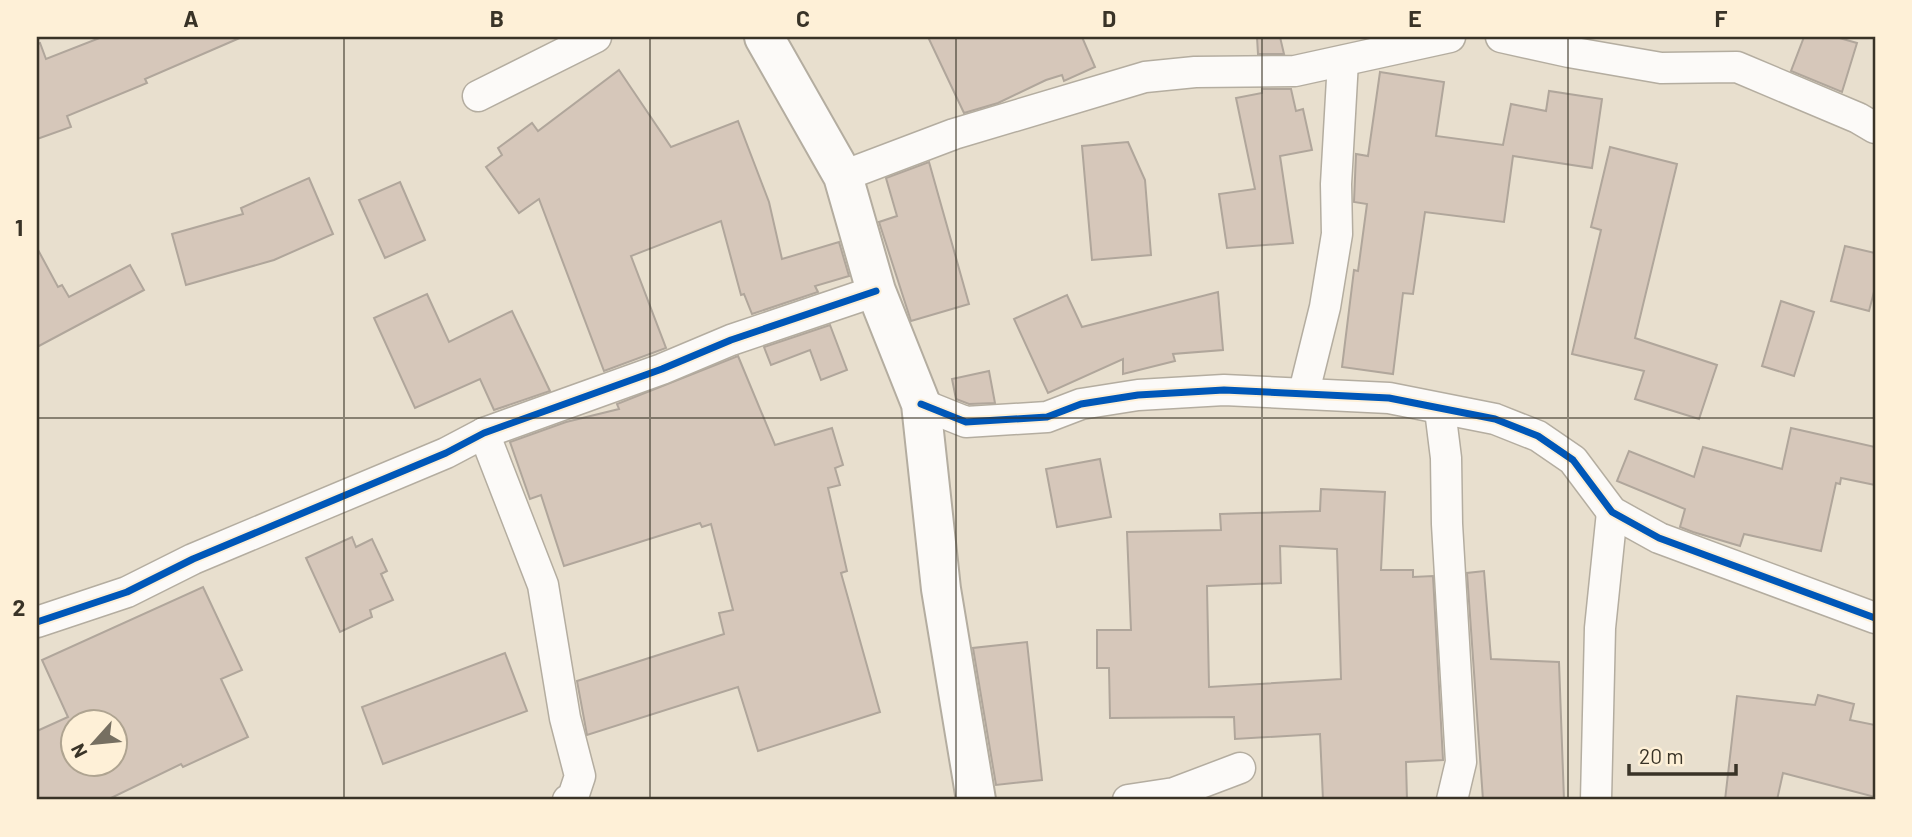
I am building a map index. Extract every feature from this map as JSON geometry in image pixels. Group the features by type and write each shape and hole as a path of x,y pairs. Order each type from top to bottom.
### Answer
{"street":[{"path":"478,96 596,37"},
{"path":"764,37 843,176 876,291 921,404 941,589 976,800"},
{"path":"843,176 954,134 1145,77 1195,72 1295,71 1450,37"},
{"path":"1501,37 1661,68 1737,67 1875,128"},
{"path":"1304,392 1325,307 1337,234 1336,184 1343,61"},
{"path":"37,622 127,592 193,559 446,453 484,433 663,369 731,340 876,291"},
{"path":"921,404 966,422 1047,417 1081,404 1138,395 1224,390 1304,392 1389,398 1495,419 1538,436 1573,460 1612,512 1659,538 1875,618"},
{"path":"1440,410 1446,458 1447,524 1461,762 1452,800"},
{"path":"484,433 542,585 565,718 580,776 573,797 568,800"},
{"path":"1597,800 1600,628 1612,512"},
{"path":"1128,800 1174,793 1240,768"}],"building":[{"path":"102,37 242,37 145,79 147,83 67,116 71,127 37,139 37,44 40,43 46,59"},
{"path":"928,37 1082,37 1095,67 1064,81 1062,75 1046,80 998,103 964,113"},
{"path":"1257,37 1280,37 1284,54 1258,54"},
{"path":"1804,37 1836,37 1857,43 1842,92 1791,71"},
{"path":"619,70 671,147 738,121 769,202 782,259 839,242 849,276 815,286 818,292 752,314 744,294 741,295 721,221 631,256 666,348 604,371 539,199 519,213 486,167 502,155 498,148 532,123 538,131"},
{"path":"1380,72 1444,82 1436,136 1503,145 1511,104 1546,111 1549,91 1602,99 1592,168 1513,156 1504,222 1425,212 1413,294 1403,293 1393,374 1342,367 1354,270 1358,271 1367,204 1354,202 1356,154 1368,156"},
{"path":"1262,89 1291,89 1296,111 1303,109 1312,150 1280,156 1293,243 1227,248 1219,194 1255,189 1236,98 1262,93"},
{"path":"1128,142 1145,180 1151,255 1092,260 1082,146"},
{"path":"1610,147 1677,164 1635,338 1717,365 1699,419 1635,399 1644,371 1572,354 1601,230 1591,227"},
{"path":"929,162 969,304 911,321 879,222 897,216 886,178"},
{"path":"309,178 333,234 274,260 186,285 172,234 243,214 241,208"},
{"path":"400,182 425,240 385,258 359,200"},
{"path":"1845,246 1875,253 1875,288 1869,311 1831,301"},
{"path":"37,248 58,287 62,285 69,297 130,265 144,290 37,347"},
{"path":"1218,292 1223,350 1173,354 1175,361 1123,374 1123,359 1048,393 1014,319 1067,295 1082,327"},
{"path":"427,294 449,342 512,311 550,391 494,410 480,379 415,408 374,318"},
{"path":"1781,301 1814,312 1794,376 1762,366"},
{"path":"830,325 847,370 821,380 810,350 771,365 764,347"},
{"path":"738,356 775,445 832,428 843,465 835,468 840,485 828,488 847,571 841,573 880,712 758,751 738,687 587,735 577,681 724,634 719,613 733,610 711,524 702,527 700,523 564,566 541,495 530,499 510,442 566,422 619,409 617,404"},
{"path":"989,371 995,403 969,404 956,399 952,379"},
{"path":"1791,428 1875,447 1875,485 1841,478 1840,484 1836,483 1821,551 1744,534 1740,546 1693,532 1680,527 1685,509 1617,481 1629,451 1694,477 1703,447 1782,469"},
{"path":"1100,459 1111,517 1057,527 1046,469"},
{"path":"1321,489 1385,492 1381,570 1413,570 1413,577 1433,576 1443,760 1406,762 1407,800 1323,800 1320,734 1235,739 1234,717 1110,718 1109,668 1097,668 1097,630 1131,630 1127,532 1221,530 1220,514 1320,511","holes":["1280,546 1337,549 1341,679 1209,687 1207,586 1281,583"]},
{"path":"352,537 356,547 372,539 387,571 381,574 393,600 370,610 372,617 340,632 306,558"},
{"path":"1484,571 1491,659 1559,662 1564,800 1483,800 1467,573"},
{"path":"203,587 242,670 221,679 248,737 183,767 181,764 107,800 37,800 37,731 60,721 60,778 130,778 130,708 64,708 42,660"},
{"path":"1027,642 1042,780 996,785 973,648"},
{"path":"505,653 527,711 383,764 362,707"},
{"path":"1818,695 1854,704 1850,720 1875,725 1875,797 1783,773 1777,800 1725,800 1737,696 1815,705"}],"cycle path":[{"path":"37,622 127,592 193,559 446,453 484,433 662,369 731,340 876,291"},
{"path":"921,404 966,422 1047,417 1081,404 1138,395 1224,390 1389,398 1495,419 1538,436 1573,460 1612,512 1659,538 1875,618"}]}
